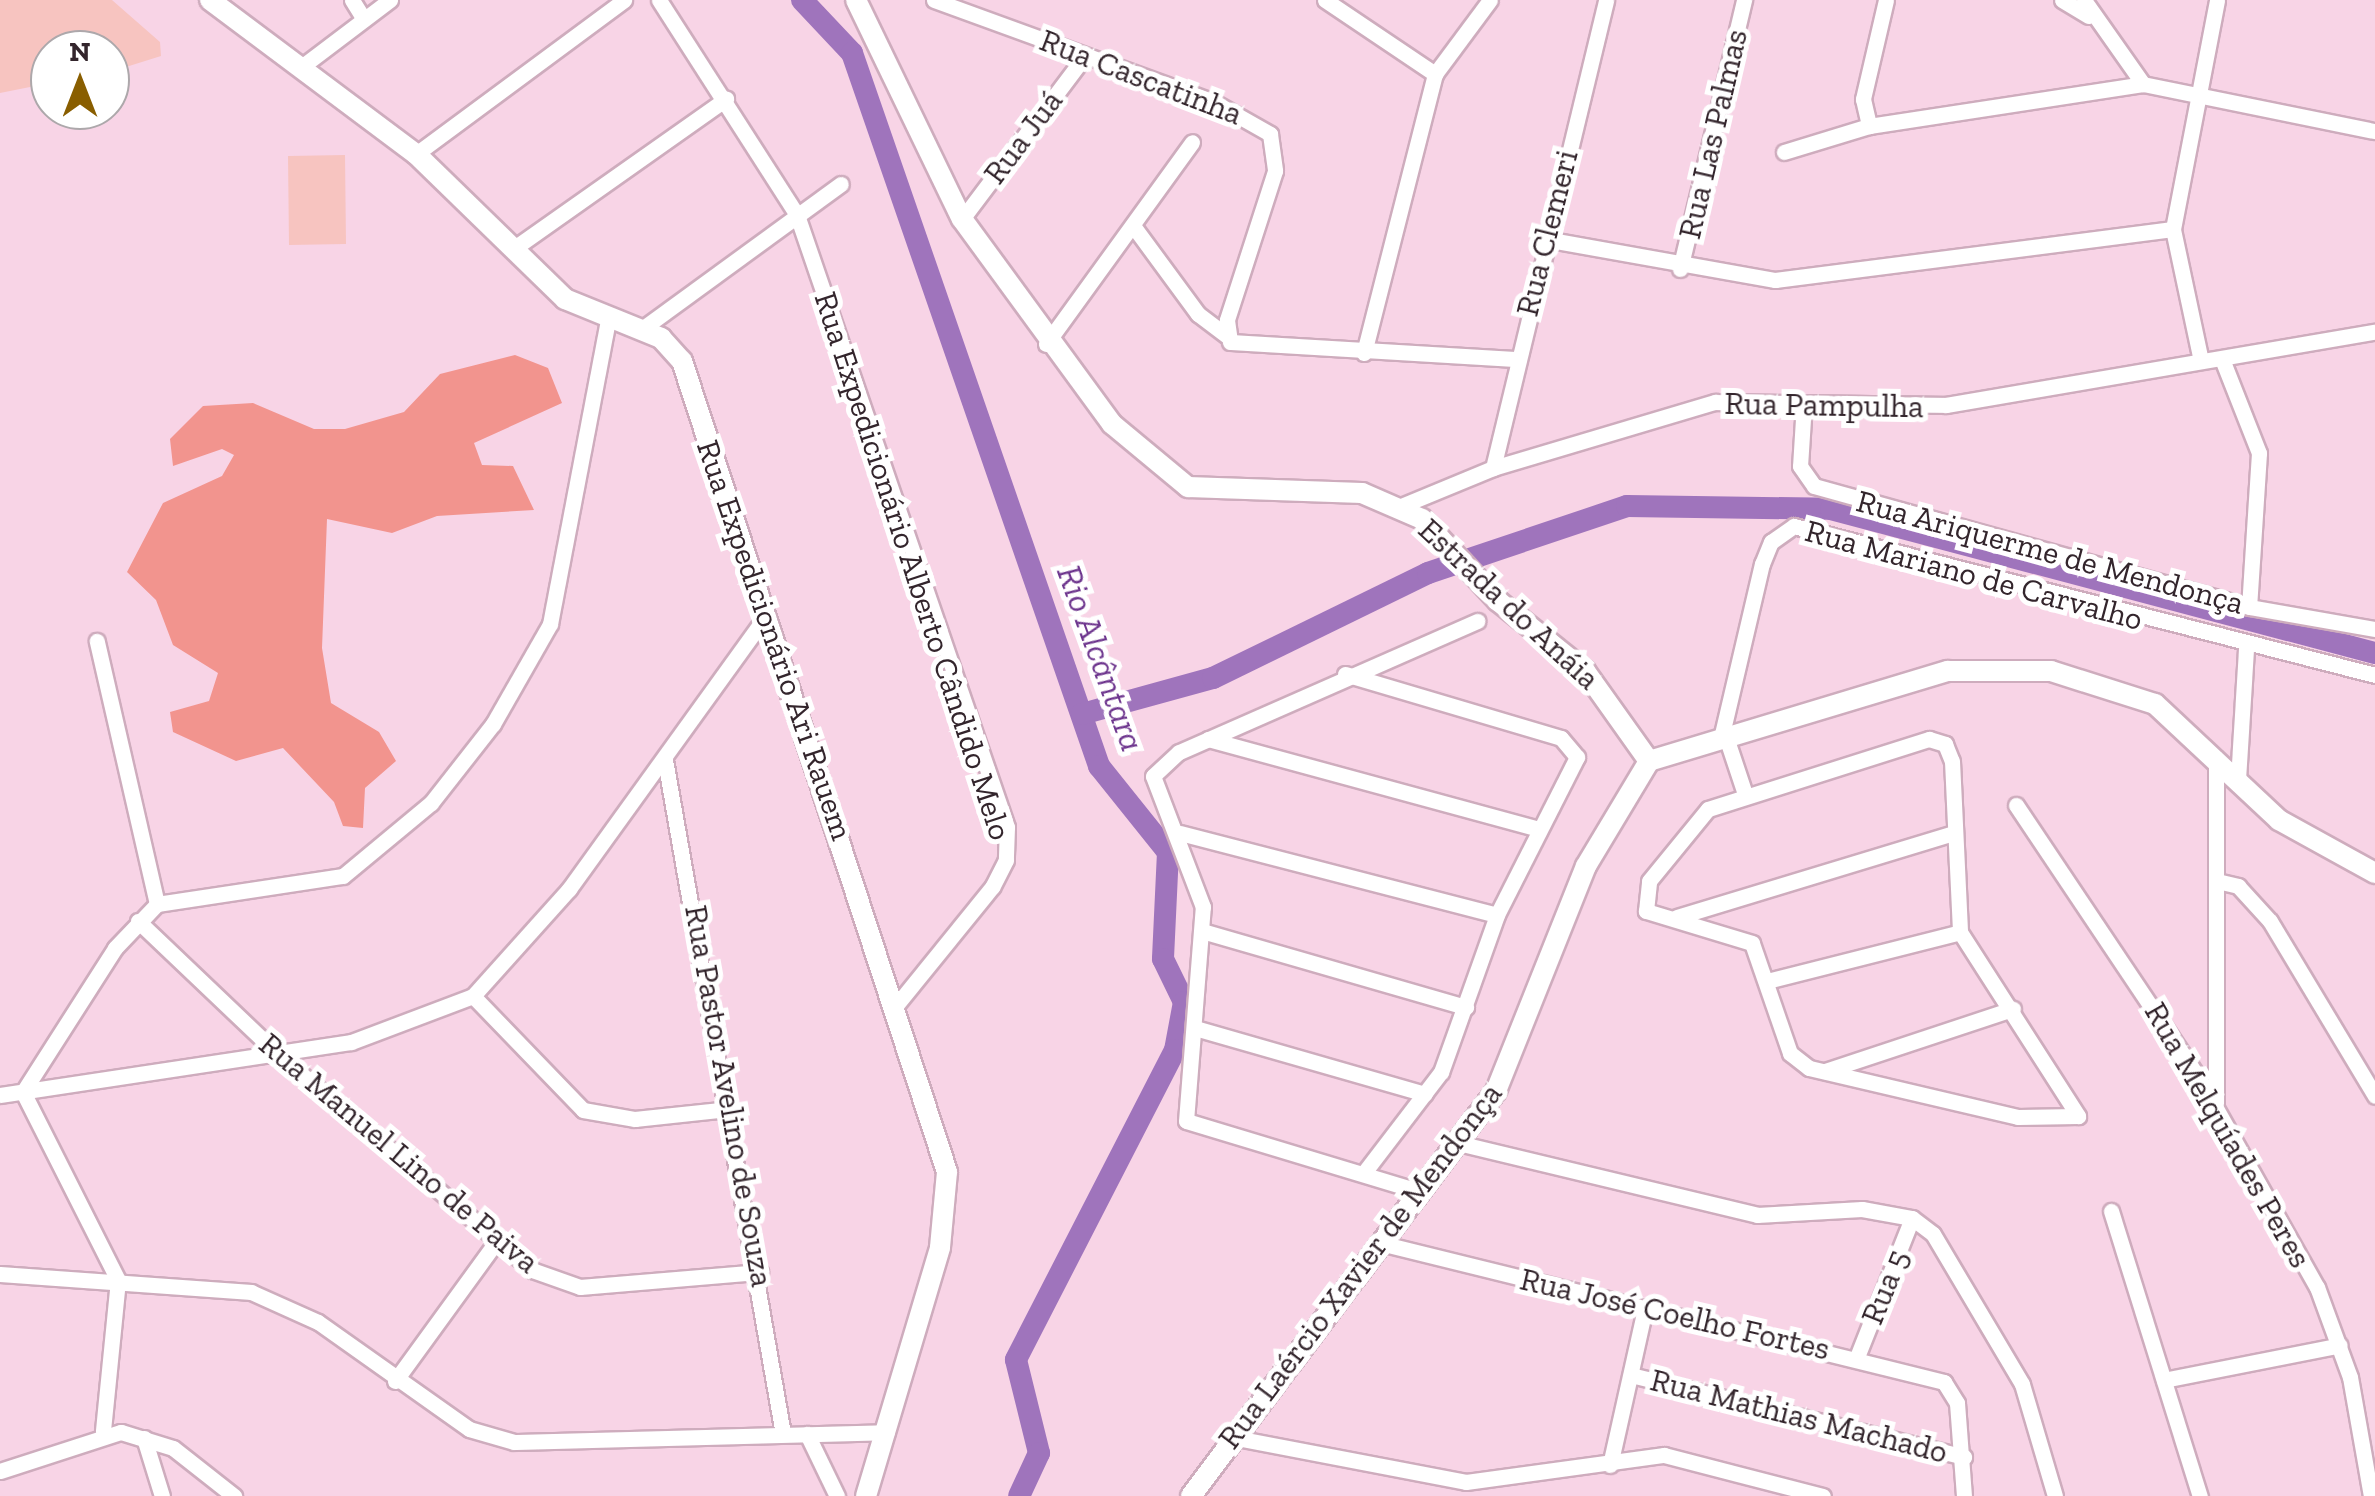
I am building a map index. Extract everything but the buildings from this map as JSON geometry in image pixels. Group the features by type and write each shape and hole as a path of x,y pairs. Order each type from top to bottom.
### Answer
{"street":[{"name":"Rua Expedicionário Ari Rauem","path":"210,0 416,154 565,299 608,321 642,329 682,361 898,1003 948,1194 888,1432 866,1496"},
{"path":"352,0 364,19"},
{"path":"300,68 390,0"},
{"path":"416,154 624,0"},
{"name":"Rua Expedicionário Alberto Cândido Melo","path":"659,0 797,215 1008,837 992,887 898,1003"},
{"name":"Estrada do Anáia","path":"856,0 962,219 1046,344 1112,424 1188,486 1362,493 1401,506 1585,672 1649,761"},
{"name":"Rua Cascatinha","path":"934,0 1212,101 1270,134 1275,171 1227,336"},
{"path":"1325,0 1435,74"},
{"path":"1364,353 1435,74 1490,0"},
{"name":"Rua Clemeri","path":"1493,468 1515,359 1606,0"},
{"name":"Rua Las Palmas","path":"1680,269 1744,0"},
{"path":"1874,127 1863,99 1886,0"},
{"path":"2062,0 2087,8 2142,84"},
{"path":"2201,361 2174,228 2203,93 2216,0"},
{"name":"Rua Juá","path":"962,219 1085,56"},
{"path":"1784,152 1874,127 2142,84 2203,93 2375,131"},
{"path":"513,249 726,99"},
{"path":"1046,344 1134,228 1192,142"},
{"path":"642,329 841,184"},
{"path":"1134,228 1198,314 1227,336 1262,351 1515,359"},
{"path":"1545,239 1680,269 1812,279 2174,228"},
{"path":"23,1092 138,921 157,904 342,876 431,802 493,724 550,624 608,321"},
{"name":"Rua Pampulha","path":"1401,506 1493,468 1714,402 1946,405 2375,332"},
{"path":"2222,359 2259,453 2249,607"},
{"name":"Rua Ariquerme de Mendonça","path":"1804,403 1800,466 1814,486 2249,607 2375,629"},
{"name":"Rua Mariano de Carvalho","path":"1724,734 1762,564 1771,542 1794,526 2246,648 2375,675"},
{"path":"0,1095 280,1056 387,1032 473,996 527,943 766,616"},
{"path":"1418,1191 1366,1170 1186,1121 1202,931 1200,886 1153,776 1208,739 1345,674 1477,621"},
{"path":"97,641 157,904"},
{"path":"2238,780 2246,648"},
{"path":"1649,761 1724,734 1998,664 2155,704 2313,846 2374,873 2375,886"},
{"path":"1345,674 1572,744 1575,764 1497,915 1466,1007 1425,1094 1366,1170"},
{"path":"1724,734 1744,791"},
{"path":"1208,739 1539,829"},
{"path":"1937,740 1952,760 1951,834 1960,932 2078,1116 2018,1117 1821,1072 1790,1053 1752,944 1646,910 1649,880 1683,832 1744,791 1937,740"},
{"path":"2216,758 2216,1107"},
{"name":"Rua Pastor Avelino de Souza","path":"664,760 760,1272 783,1434"},
{"name":"Rua Laércio Xavier de Mendonça","path":"1191,1496 1418,1191 1458,1144 1502,1078 1586,866 1649,761"},
{"name":"Rua Melquíades Peres","path":"2016,804 2216,1107 2340,1344 2371,1496"},
{"path":"1180,833 1497,915"},
{"path":"1674,919 1951,834"},
{"path":"2217,882 2238,886 2270,922 2375,1096"},
{"name":"Rua Manuel Lino de Paiva","path":"138,921 280,1056 532,1270 580,1287 760,1272"},
{"path":"1202,931 1466,1007"},
{"path":"1767,981 1960,932"},
{"path":"473,996 583,1110 635,1119 730,1109"},
{"path":"1821,1072 2012,1009"},
{"path":"1194,1028 1425,1094"},
{"path":"23,1092 118,1280 103,1431"},
{"path":"1458,1144 1757,1216 1862,1209 1912,1218 1932,1234 2022,1384 2055,1496"},
{"path":"2111,1211 2200,1496"},
{"name":"Rua 5","path":"1857,1356 1912,1218"},
{"path":"395,1381 496,1242"},
{"name":"Rua José Coelho Fortes","path":"1380,1243 1857,1356 1944,1382 1956,1403 1964,1457"},
{"path":"0,1274 251,1292 318,1322 395,1381 468,1429 514,1442 888,1432"},
{"path":"1610,1465 1634,1376 1645,1308"},
{"path":"2164,1380 2340,1344"},
{"name":"Rua Mathias Machado","path":"1634,1376 1964,1457"},
{"path":"0,1470 103,1431 144,1438 234,1496"},
{"path":"807,1434 837,1496"},
{"path":"144,1438 162,1496"},
{"path":"1231,1438 1466,1482 1664,1455 1787,1492 1823,1496"},
{"path":"1964,1457 1964,1496"}],"shaded area":[{"path":"0,0 112,0 160,42 161,56 130,66 130,30 30,30 30,87 0,93"},
{"path":"345,155 346,244 289,245 288,156"},
{"path":"515,355 548,368 562,403 474,443 482,465 513,466 534,510 437,516 392,533 327,519 322,648 331,703 379,732 396,761 365,788 363,828 343,826 334,802 283,748 236,761 173,732 170,712 209,701 218,673 173,645 156,600 127,572 163,503 222,476 234,455 222,449 173,466 170,439 203,406 253,403 314,429 345,429 404,412 440,374"}],"waterway":[{"name":"Rio Alcântara","path":"802,0 852,53 1099,766 1168,852 1163,959 1184,1002 1175,1050 1016,1360 1039,1453 1019,1496"},
{"path":"1082,714 1213,678 1428,573 1627,506 1831,509 2375,653"}]}
